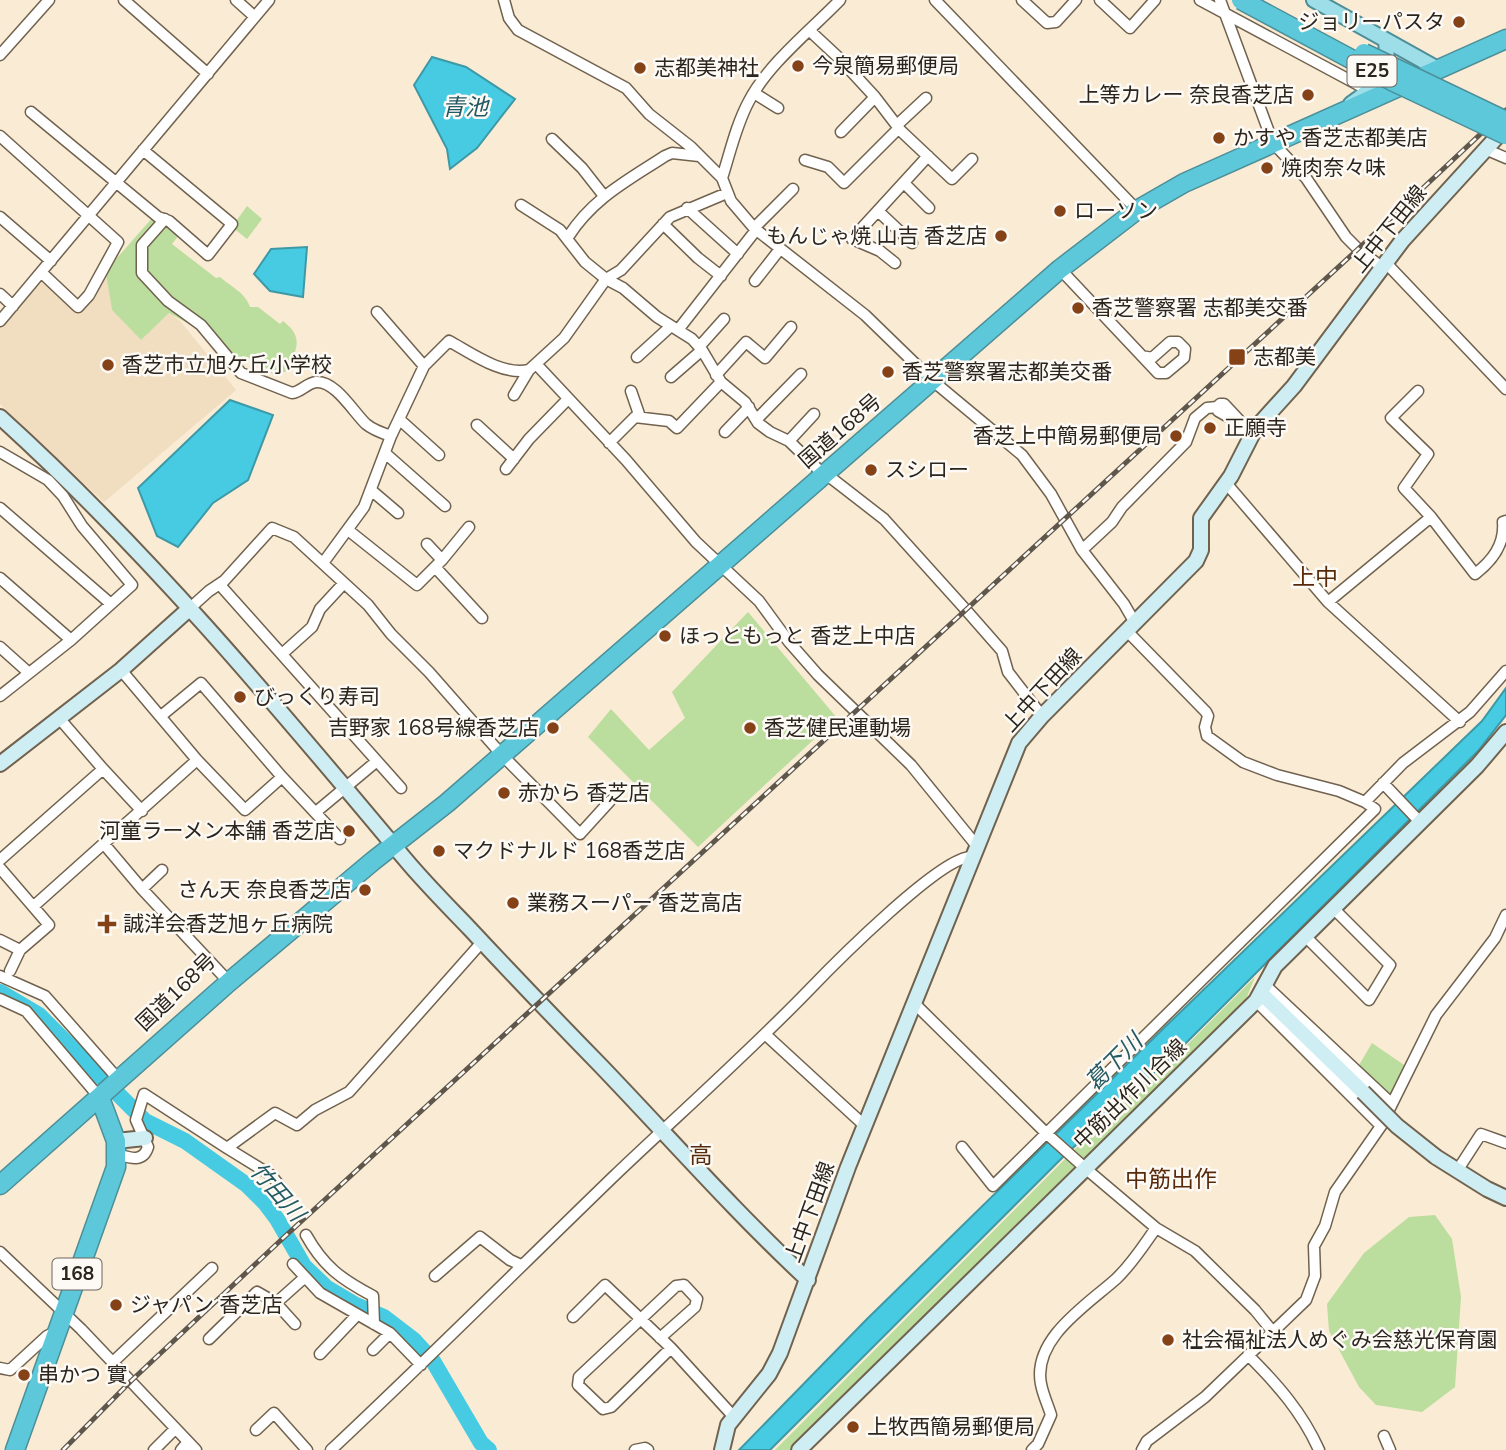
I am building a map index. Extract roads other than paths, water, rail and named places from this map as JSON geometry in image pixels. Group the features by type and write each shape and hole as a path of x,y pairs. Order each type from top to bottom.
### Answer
{"highway":[{"name":"E25","path":"1241,0 1392,81 1506,135"},
{"name":"E25","path":"1266,0 1375,59 1506,121"},
{"name":"国道168号","path":"0,1185 122,1078 200,996 226,979 373,848 394,844 447,803 1060,270 1137,210 1184,183 1436,68 1506,39"},
{"path":"102,1096 116,1147"},
{"name":"168","path":"15,1450 116,1167 116,1147"}],"main road":[{"path":"1314,0 1436,68"},
{"path":"1326,120 1368,90 1384,71 1388,58 1386,41"},
{"name":"上中下田線","path":"718,1449 733,1416 774,1365 848,1167 1019,743 1042,716 1200,556 1201,518 1226,483 1251,436 1294,386 1402,241 1506,127"},
{"path":"0,417 87,498 189,609 414,869 746,1220 808,1280"},
{"path":"0,764 121,670 189,609"},
{"name":"中筋出作川合線","path":"799,1450 1080,1163 1261,992 1275,966 1418,820 1477,766 1506,732"},
{"path":"1261,992 1397,1126 1457,1171 1506,1198"},
{"path":"116,1147 145,1138"}],"street":[{"path":"0,55 49,0"},
{"path":"124,0 208,74"},
{"path":"236,0 255,17"},
{"path":"0,321 269,0"},
{"path":"504,0 509,18 518,30 626,89 649,114 722,178 735,209 755,229 865,315 933,380 1022,455 1051,494 1082,550 1124,604 1131,627 1206,712 1207,736 1232,756 1264,771 1322,786 1375,808 1048,1135 993,1186 962,1147"},
{"path":"722,178 741,118 762,80 840,0"},
{"path":"935,0 1137,210"},
{"path":"1022,0 1047,23 1056,22 1076,0"},
{"path":"1100,0 1130,28 1156,0"},
{"path":"1200,0 1368,90"},
{"path":"1220,0 1273,143 1306,178 1346,237 1358,249 1385,265 1506,389"},
{"path":"810,31 875,97 898,127 952,179 972,159"},
{"path":"754,93 778,108"},
{"path":"841,132 875,97"},
{"path":"805,160 828,167 844,183 926,97"},
{"path":"30,112 208,255 232,224 143,150"},
{"path":"0,136 118,242 89,295 78,307 41,273"},
{"path":"552,139 574,159 604,196"},
{"path":"1485,149 1506,158"},
{"path":"568,237 586,211 604,196 672,153 700,156"},
{"path":"895,263 880,251 852,239 928,156"},
{"path":"904,183 929,208"},
{"path":"637,357 675,328 721,276 755,229 793,189"},
{"path":"513,395 533,367 571,329 606,279 621,270 670,217 727,193"},
{"path":"521,205 568,237 580,256 606,279 623,288 701,349 719,379 749,407 756,420 770,432 789,441 825,475 884,519 1002,651 1008,672 1042,716"},
{"path":"687,208 738,254"},
{"path":"878,211 912,243"},
{"path":"0,217 51,261"},
{"path":"165,219 142,245 142,274 168,301 201,325 236,368 248,377 292,393 318,381 324,383 342,397 367,424 391,436"},
{"path":"663,224 721,276"},
{"path":"755,281 779,249"},
{"path":"1060,270 1142,356"},
{"path":"0,293 13,306"},
{"path":"377,312 424,366"},
{"path":"671,377 701,349 724,319"},
{"path":"609,443 635,417 670,421 677,428 746,342 765,358 791,327"},
{"path":"323,563 364,507 391,436 424,366 449,341 492,364 523,371 533,367"},
{"path":"331,1450 662,1130 766,1035 850,947 944,868 974,851 911,765 818,675 789,642 759,601 720,567 684,530 639,475 568,399 533,367"},
{"path":"756,420 801,374"},
{"path":"631,391 640,417"},
{"path":"1418,391 1391,418 1428,454 1404,488 1431,517 1475,574 1490,562 1505,537 1503,522 1506,521"},
{"path":"506,469 529,439 568,399"},
{"path":"1082,550 1112,522 1122,507 1186,442 1195,418 1207,408 1224,404 1251,436"},
{"path":"725,432 749,407"},
{"path":"789,441 814,414"},
{"path":"399,419 439,455"},
{"path":"477,425 514,459"},
{"path":"0,452 48,480 63,496 82,526 132,585 0,696"},
{"path":"385,453 445,506"},
{"path":"1226,483 1328,602 1460,722"},
{"path":"371,490 398,513"},
{"path":"0,508 111,604"},
{"path":"1328,602 1431,517"},
{"path":"348,530 417,585 439,564 469,527"},
{"path":"189,609 220,585 272,528 294,537 368,605 391,634 429,672 502,755 580,834 610,801"},
{"path":"427,544 439,564 482,618"},
{"path":"0,578 71,639"},
{"path":"282,654 308,631 320,609 344,583"},
{"path":"220,585 401,788"},
{"path":"0,647 29,673"},
{"path":"121,670 197,760 245,810 282,777"},
{"path":"1365,802 1403,763 1460,722 1506,671"},
{"path":"161,716 201,683 340,839"},
{"path":"59,718 142,811"},
{"path":"35,905 197,760"},
{"path":"316,812 377,761"},
{"path":"0,860 103,769"},
{"path":"1383,783 1418,820"},
{"path":"104,844 226,979"},
{"path":"0,868 35,905 49,925 20,950 10,971"},
{"path":"142,889 162,870"},
{"path":"1305,936 1369,1000 1390,965 1333,908"},
{"path":"1142,1450 1147,1441 1205,1397 1306,1300 1315,1276 1314,1247 1325,1226 1335,1192 1381,1126 1436,1015 1495,938 1506,915"},
{"path":"0,940 20,950"},
{"path":"227,1148 275,1113 297,1125 315,1110 349,1092 482,942"},
{"path":"0,976 45,996 122,1078"},
{"path":"1261,992 1392,1104"},
{"path":"1261,992 1381,1126"},
{"path":"0,999 26,1011 102,1096"},
{"path":"915,1004 1048,1135 1156,1228 1195,1251 1255,1310 1273,1332"},
{"path":"766,1035 865,1126"},
{"path":"145,1138 136,1119 144,1094 271,1175 287,1195"},
{"path":"1457,1171 1481,1134 1506,1143"},
{"path":"1032,1450 1038,1444 1051,1415 1040,1382 1043,1360 1053,1337 1066,1321 1133,1261 1156,1228"},
{"path":"306,1235 323,1261 334,1272 373,1296 374,1322"},
{"path":"435,1276 480,1237 510,1260 522,1265"},
{"path":"0,1252 113,1362 175,1429 188,1448"},
{"path":"293,1264 304,1278 331,1302 374,1322 390,1333 422,1364"},
{"path":"113,1362 212,1268"},
{"path":"276,1303 304,1278"},
{"path":"573,1317 605,1285 671,1348 733,1416"},
{"path":"660,1338 695,1307 697,1299 684,1285 676,1286 579,1377 578,1385 603,1409 611,1407 671,1348"},
{"path":"209,1339 257,1292 276,1303 295,1324"},
{"path":"320,1354 357,1315"},
{"path":"0,1368 10,1370 47,1336 56,1332"},
{"path":"373,1350 390,1333"},
{"path":"1248,1355 1282,1389 1309,1428 1319,1450"},
{"path":"257,1430 274,1413 307,1450"},
{"path":"154,1450 175,1429"},
{"path":"1384,1436 1390,1450"},
{"path":"635,1450 648,1450"}],"water":[{"name":"青池","path":"432,57 466,67 515,99 477,148 450,169 447,149 414,85"},
{"path":"307,247 303,297 270,291 254,274 271,249"},
{"path":"230,400 273,415 248,480 213,503 178,547 157,536 138,488"},
{"path":"1506,688 1506,715 1478,751 1183,1046 1063,1157 770,1450 739,1450 866,1320 1482,721"}],"waterway":[{"name":"竹田川","path":"0,992 39,1015 145,1121 185,1141 247,1185 277,1219 304,1266 327,1288 384,1317 414,1340 433,1361 481,1443 489,1450"}],"railway":[{"path":"63,1450 131,1381 281,1240 1506,110"}],"place":[{"name":"ジョリーパスタ","path":"1459,22"},
{"name":"今泉簡易郵便局","path":"798,66"},
{"name":"志都美神社","path":"640,68"},
{"name":"上等カレー 奈良香芝店","path":"1308,95"},
{"name":"かすや 香芝志都美店","path":"1219,138"},
{"name":"焼肉奈々味","path":"1267,168"},
{"name":"ローソン","path":"1060,211"},
{"name":"もんじゃ焼 山吉 香芝店","path":"1001,236"},
{"name":"香芝警察署 志都美交番","path":"1078,308"},
{"name":"志都美","path":"1237,357"},
{"name":"香芝市立旭ケ丘小学校","path":"108,365"},
{"name":"香芝警察署志都美交番","path":"888,372"},
{"name":"正願寺","path":"1210,428"},
{"name":"香芝上中簡易郵便局","path":"1176,436"},
{"name":"スシロー","path":"871,470"},
{"name":"ほっともっと 香芝上中店","path":"665,636"},
{"name":"びっくり寿司","path":"240,697"},
{"name":"吉野家 168号線香芝店","path":"553,728"},
{"name":"香芝健民運動場","path":"750,728"},
{"name":"赤から 香芝店","path":"504,793"},
{"name":"河童ラーメン本舗 香芝店","path":"349,831"},
{"name":"マクドナルド 168香芝店","path":"439,851"},
{"name":"さん天 奈良香芝店","path":"365,890"},
{"name":"業務スーパー 香芝高店","path":"513,903"},
{"name":"誠洋会香芝旭ヶ丘病院","path":"107,924"},
{"name":"ジャパン 香芝店","path":"116,1305"},
{"name":"社会福祉法人めぐみ会慈光保育園","path":"1168,1340"},
{"name":"串かつ 實","path":"24,1375"},
{"name":"上牧西簡易郵便局","path":"853,1427"}],"district":[{"name":"上中","path":"1315,577"},
{"name":"高","path":"701,1155"},
{"name":"中筋出作","path":"1171,1179"}],"water label":[{"name":"葛下川","path":"1114,1062"}]}
